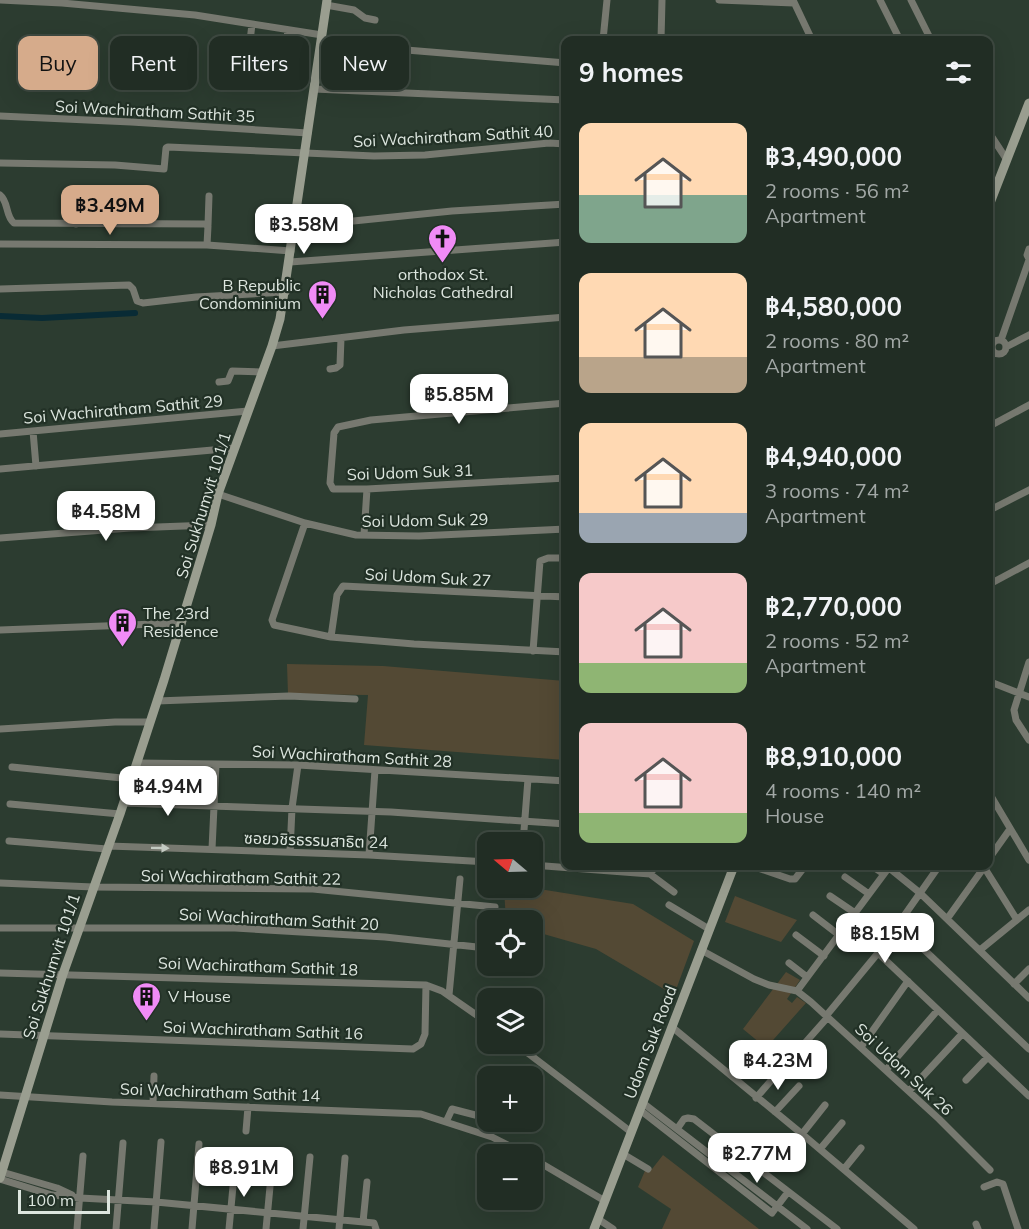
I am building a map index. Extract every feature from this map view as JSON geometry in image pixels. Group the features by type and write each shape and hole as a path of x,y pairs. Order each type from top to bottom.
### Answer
{"street":[{"path":"0,0 93,5 195,15 288,30 321,39"},
{"path":"603,36 607,0"},
{"path":"660,36 662,0"},
{"path":"719,0 794,1 810,36"},
{"path":"880,0 898,36"},
{"path":"911,0 930,36"},
{"path":"326,3 354,10 365,18 375,20"},
{"name":"Soi Sukhumvit 101/1","path":"321,36 326,3"},
{"path":"251,36 252,24"},
{"path":"287,36 288,30"},
{"name":"Soi Sukhumvit 101/1","path":"1,1176 63,974 120,814 157,701 211,525 218,494 272,346 286,292 321,39"},
{"path":"409,48 561,63"},
{"path":"314,89 561,100"},
{"path":"993,197 1029,103"},
{"name":"Soi Wachiratham Sathit 35","path":"0,116 153,123 308,134"},
{"path":"993,139 1007,160"},
{"name":"Soi Wachiratham Sathit 40","path":"0,163 115,165 164,169 168,147 374,156 561,144"},
{"path":"109,224 110,191"},
{"path":"76,193 76,224"},
{"path":"0,195 4,198 9,219 14,223 208,225"},
{"path":"207,245 209,196"},
{"path":"294,227 452,211 561,204"},
{"path":"290,262 561,242"},
{"path":"0,244 207,245 291,250"},
{"path":"1001,340 1029,260 1027,255 1029,249"},
{"path":"0,289 129,285 137,301 143,303 196,297 286,292"},
{"path":"272,346 404,330 561,317"},
{"path":"993,349 999,354 1004,352 1006,347 1029,336"},
{"path":"330,369 340,365 341,338"},
{"path":"993,343 1001,340"},
{"path":"1001,340 1006,347"},
{"path":"219,382 228,381 232,370 263,372"},
{"name":"Soi Udom Suk 31","path":"561,403 371,420 338,428 334,433 331,487 333,489 367,489 561,478"},
{"path":"993,424 1029,405"},
{"name":"Soi Wachiratham Sathit 29","path":"0,434 248,411"},
{"path":"33,431 36,466"},
{"path":"0,470 235,448"},
{"path":"364,535 367,489"},
{"path":"993,508 1029,490"},
{"name":"Soi Udom Suk 29","path":"218,494 305,523 350,534 419,536 561,529"},
{"path":"305,523 272,620 276,626 331,637 561,652"},
{"path":"0,538 130,528 211,525"},
{"path":"533,651 541,560 561,558"},
{"path":"993,582 1029,563"},
{"name":"Soi Udom Suk 27","path":"331,637 337,595 343,586 561,597"},
{"path":"0,630 181,623"},
{"path":"1029,662 1018,693 1014,715 1029,740"},
{"path":"993,683 1029,697"},
{"path":"157,701 289,696 355,699"},
{"path":"0,729 115,722 150,723"},
{"name":"Soi Wachiratham Sathit 28","path":"137,763 298,765 561,781"},
{"path":"212,849 216,764"},
{"path":"290,852 292,808 298,765"},
{"path":"12,767 132,779"},
{"path":"369,855 375,770"},
{"path":"523,832 528,779"},
{"path":"993,799 1029,860"},
{"path":"123,803 371,811 561,824"},
{"path":"10,804 120,814"},
{"path":"993,854 1010,828"},
{"name":"ซอยวชิรธรรมสาธิต 24","path":"9,841 107,848 212,849 477,861"},
{"path":"543,866 561,867"},
{"path":"598,870 650,874 674,892"},
{"path":"650,874 653,870"},
{"name":"Udom Suk Road","path":"594,1229 732,870"},
{"path":"764,870 790,879 795,879 802,870"},
{"path":"797,991 886,870"},
{"path":"888,870 920,893 1029,998"},
{"path":"789,1061 878,953 936,870"},
{"path":"947,919 982,870"},
{"path":"989,870 1017,920"},
{"path":"845,877 869,894"},
{"path":"449,995 460,879"},
{"name":"Soi Wachiratham Sathit 22","path":"0,883 93,887 313,889 495,907"},
{"path":"830,896 855,914"},
{"path":"669,905 709,929"},
{"path":"980,950 1029,910"},
{"path":"813,915 839,935"},
{"path":"897,924 1029,1050"},
{"name":"Soi Wachiratham Sathit 20","path":"0,928 235,928 477,947"},
{"path":"796,935 824,956"},
{"name":"Soi Udom Suk 26","path":"701,950 754,980 797,991 909,1091 990,1170"},
{"path":"878,953 937,1011 1029,1095"},
{"path":"789,963 807,977"},
{"path":"1014,984 1029,969"},
{"name":"Soi Wachiratham Sathit 18","path":"0,973 426,985 449,995 477,1015"},
{"path":"861,1047 908,981"},
{"name":"Soi Wachiratham Sathit 16","path":"43,1036 413,1049 421,1044 426,1034 426,985"},
{"path":"886,1070 937,1011"},
{"path":"672,1027 914,1229"},
{"path":"0,1034 43,1036"},
{"path":"909,1091 962,1034"},
{"path":"529,1054 632,1132"},
{"path":"966,1080 987,1058"},
{"path":"756,1098 781,1069"},
{"path":"153,1076 153,1103"},
{"path":"775,1112 799,1086"},
{"name":"Soi Wachiratham Sathit 14","path":"0,1095 421,1114 508,1144"},
{"path":"641,1106 673,1129 772,1213 788,1192"},
{"path":"802,1134 825,1106"},
{"path":"246,1131 249,1107"},
{"path":"446,1122 452,1109 479,1116 484,1120 481,1133"},
{"path":"673,1129 684,1119 694,1119 837,1229"},
{"path":"820,1149 842,1123"},
{"path":"154,1229 161,1142"},
{"path":"116,1229 123,1143"},
{"path":"192,1229 199,1144"},
{"path":"844,1169 861,1148"},
{"path":"623,1154 648,1169"},
{"path":"266,1229 273,1155"},
{"path":"77,1229 84,1156"},
{"path":"303,1229 310,1156"},
{"path":"339,1229 345,1158"},
{"path":"543,1164 605,1201"},
{"path":"229,1229 235,1165"},
{"path":"1,1176 57,1188 80,1198 118,1199 267,1212 340,1219 375,1226"},
{"path":"363,1222 367,1182"},
{"path":"984,1187 997,1182 1004,1184 1018,1229"},
{"path":"777,1206 807,1229"},
{"path":"598,1219 613,1229"}],"shaded area":[{"path":"287,664 383,666 561,681 561,760 364,745 368,695 288,694"},
{"path":"543,890 633,904 694,941 674,995 596,949 543,934 543,910 505,910 505,898 543,898"},
{"path":"735,896 797,920 781,942 725,922"},
{"path":"786,972 800,980 787,999 792,1003 797,997 806,1003 766,1048 743,1029"},
{"path":"663,1155 759,1229 662,1229 671,1209 638,1187 647,1166 652,1169"}],"waterway":[{"path":"0,316 42,318 135,313"}],"place":[{"name":"orthodox St. Nicholas Cathedral","path":"443,264"},
{"name":"B Republic Condominium","path":"322,320"},
{"name":"The 23rd Residence","path":"122,648"},
{"name":"V House","path":"147,1022"}]}
